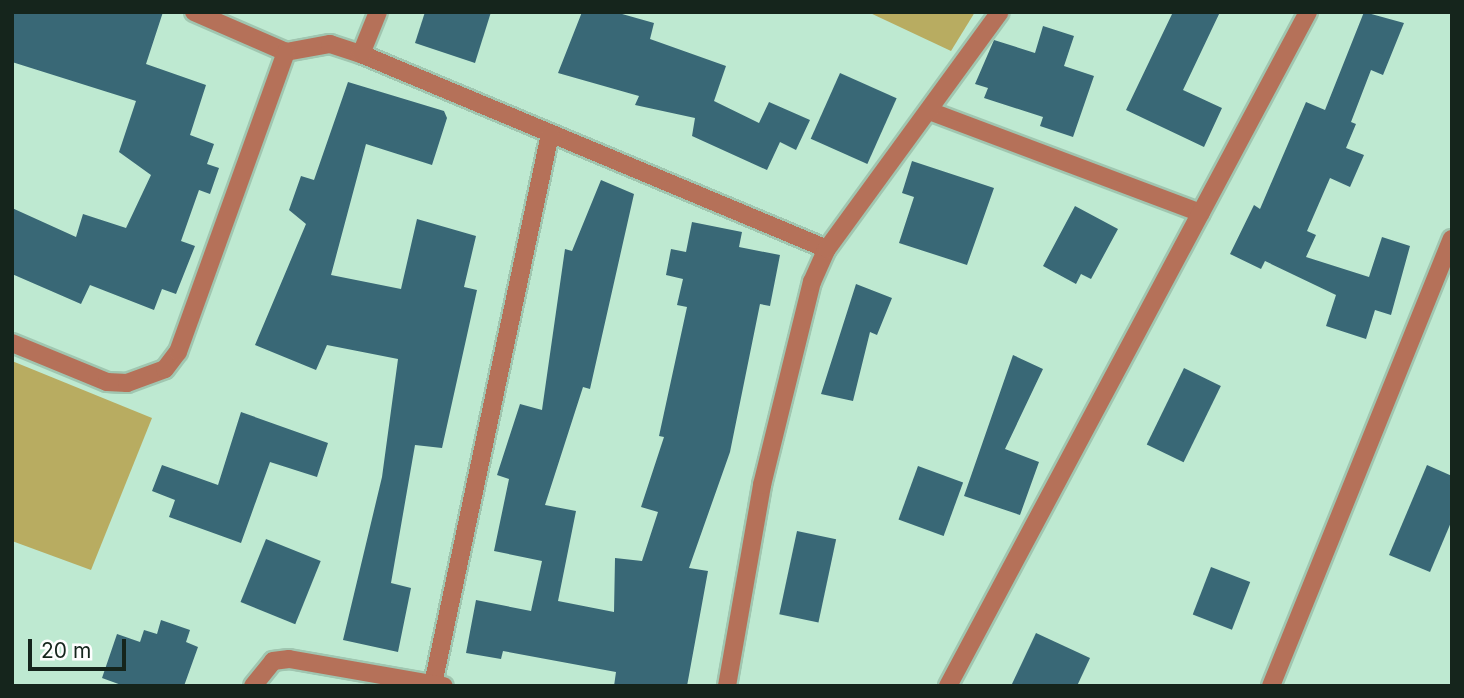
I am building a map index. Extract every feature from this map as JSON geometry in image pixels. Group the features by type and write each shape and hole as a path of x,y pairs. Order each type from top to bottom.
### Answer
{"street":[{"path":"194,12 286,52 330,44 361,54 827,248"},
{"path":"361,54 378,12"},
{"path":"727,686 762,485 812,282 827,248 932,112 1000,12"},
{"path":"948,686 1308,12"},
{"path":"12,343 107,382 127,383 164,369 178,352 286,52"},
{"path":"932,112 1201,213"},
{"path":"253,686 274,661 289,659 439,685 550,134"},
{"path":"1271,686 1452,239"}],"shaded area":[{"path":"868,12 975,12 951,51"},
{"path":"12,361 152,418 91,570 12,541"}],"building":[{"path":"12,12 163,12 146,64 206,85 190,135 214,144 207,164 219,168 210,194 199,190 181,241 195,246 176,294 162,289 154,310 90,285 81,304 12,274 12,208 76,237 83,214 126,228 151,175 119,152 136,101 12,62"},
{"path":"425,12 491,12 475,63 415,43"},
{"path":"582,12 615,12 654,23 650,39 726,66 714,101 759,123 769,102 810,120 796,150 780,142 767,170 692,136 695,118 635,105 639,96 558,73"},
{"path":"1173,12 1220,12 1183,90 1222,108 1204,147 1126,110"},
{"path":"1364,12 1404,23 1383,75 1371,70 1351,122 1356,124 1346,148 1364,155 1350,187 1330,178 1307,231 1316,235 1306,257 1369,277 1382,237 1410,246 1391,315 1375,310 1366,339 1326,326 1336,295 1265,261 1261,269 1230,254 1254,205 1260,209 1306,102 1325,110"},
{"path":"1043,26 1074,36 1064,66 1094,76 1073,137 1040,126 1043,117 984,98 988,88 975,84 994,40 1035,53"},
{"path":"840,73 897,98 867,164 811,139"},
{"path":"348,82 444,111 447,118 432,165 366,144 331,275 401,289 417,219 476,236 464,287 477,290 442,448 415,445 391,583 411,588 398,652 343,640 382,477 398,359 327,345 316,370 255,345 306,224 289,210 301,176 314,180"},
{"path":"912,161 994,188 967,265 899,243 914,197 902,193"},
{"path":"601,180 634,194 590,389 583,387 545,505 576,511 558,601 614,612 615,558 642,561 658,512 641,507 664,437 659,436 687,307 677,305 683,279 666,275 671,249 686,252 692,222 742,232 739,247 780,255 770,306 760,304 730,452 689,568 708,571 687,686 614,686 616,672 503,651 501,659 466,653 476,600 531,611 542,561 494,551 509,479 497,475 520,404 542,410 565,249 572,251"},
{"path":"1075,206 1118,229 1091,279 1081,274 1076,284 1043,266"},
{"path":"856,284 892,298 877,335 870,332 853,401 821,394"},
{"path":"1013,355 1043,369 1005,449 1039,462 1020,515 964,496"},
{"path":"1184,368 1221,386 1184,462 1147,444"},
{"path":"241,412 328,443 317,477 270,462 241,543 169,517 175,500 152,491 162,465 218,485"},
{"path":"1427,465 1452,476 1452,520 1430,572 1389,555"},
{"path":"918,466 963,482 944,536 899,520"},
{"path":"797,531 836,539 818,622 779,614"},
{"path":"266,539 321,561 295,624 241,602"},
{"path":"1211,567 1250,582 1232,630 1193,615"},
{"path":"161,620 190,630 186,642 198,647 184,686 124,686 102,678 117,634 140,642 144,630 157,634"},
{"path":"1036,633 1090,658 1077,686 1011,686"}]}
